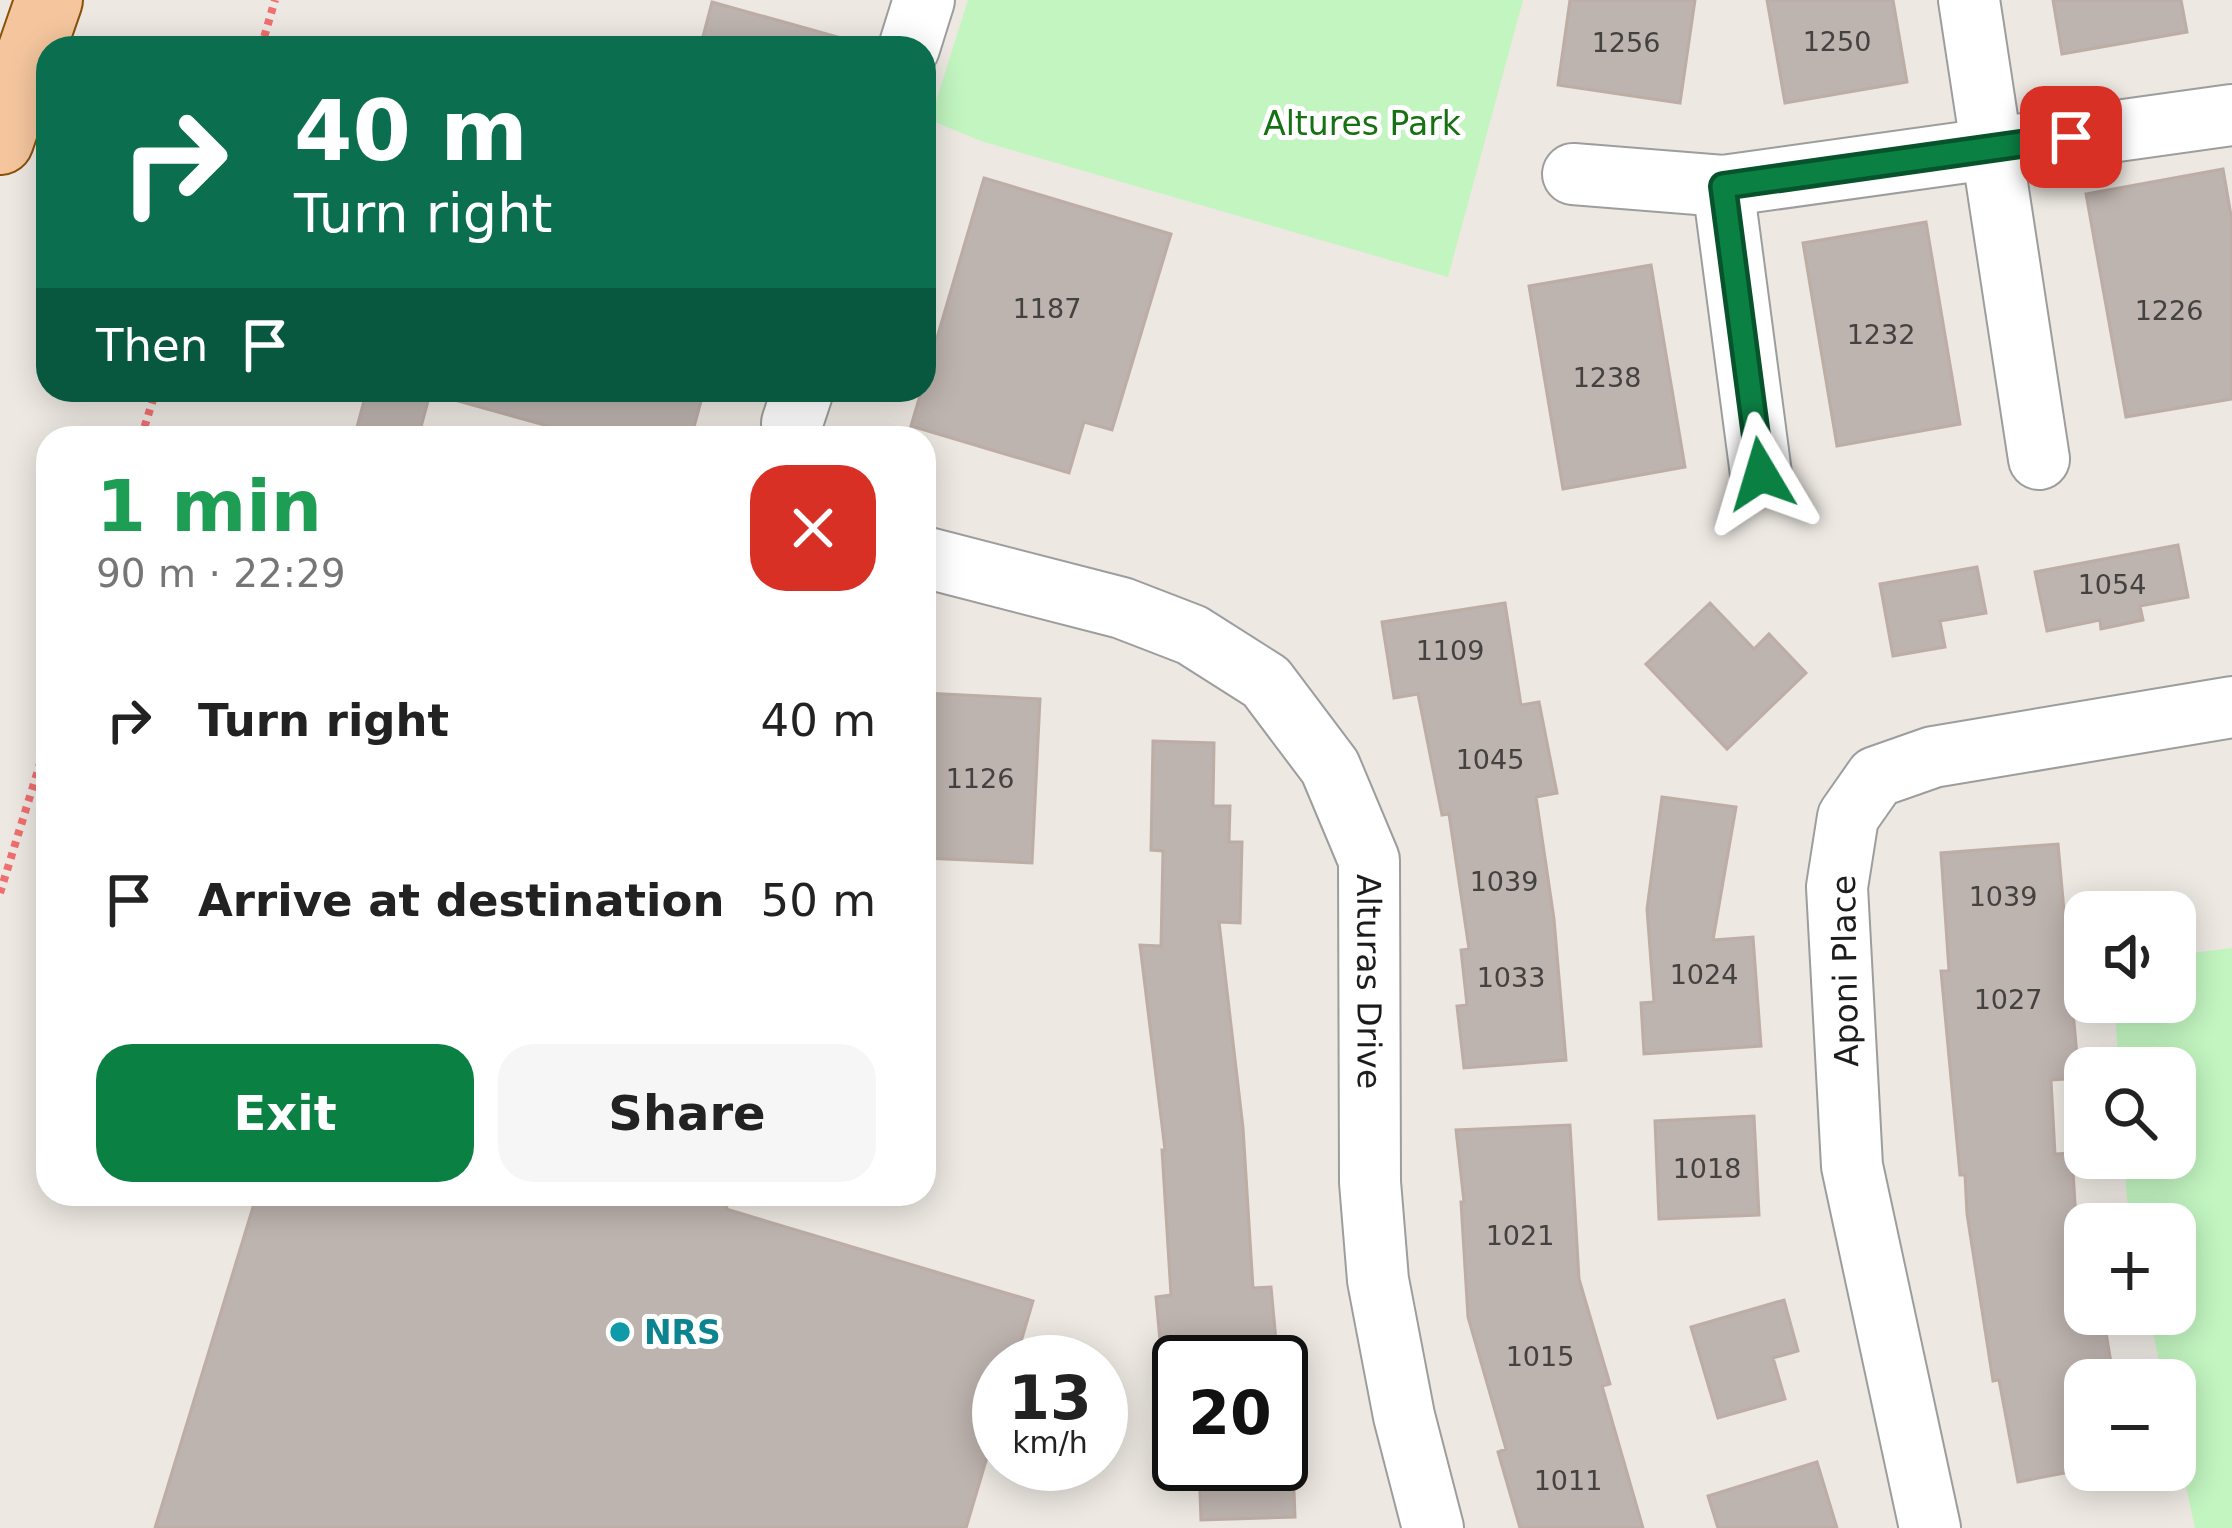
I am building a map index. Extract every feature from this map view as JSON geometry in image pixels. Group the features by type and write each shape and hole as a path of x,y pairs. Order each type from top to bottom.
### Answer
{"main road":[{"path":"36,36 49,0"},
{"path":"0,141 36,37"}],"street":[{"path":"913,36 924,0"},
{"path":"1969,0 2038,459"},
{"path":"1574,174 1723,186 2232,115"},
{"path":"1723,186 1761,474"},
{"name":"Alturas Drive","path":"936,559 1122,608 1192,634 1266,682 1330,767 1370,860 1370,1182 1378,1280 1404,1416 1433,1528"},
{"name":"Aponi Place","path":"1930,1528 1852,1166 1838,887 1848,818 1876,778 1933,757 2232,707"}],"path":[{"path":"264,36 275,0"},
{"path":"0,893 36,777"}],"green space":[{"name":"Altures Park","path":"968,0 1523,0 1448,277 981,141 936,122 936,101"},
{"path":"2232,948 2232,1528 2195,1528 2187,1491 2196,1491 2196,1359 2159,1359 2153,1335 2196,1335 2196,1203 2127,1203 2126,1179 2196,1179 2196,1047 2117,1047 2116,1023 2196,1023 2196,952"}],"building":[{"path":"1570,0 1695,0 1680,103 1558,85"},
{"path":"1767,0 1893,0 1907,82 1785,103"},
{"path":"2053,0 2181,0 2187,32 2062,54"},
{"path":"712,2 834,36 703,36"},
{"path":"2223,169 2232,221 2232,399 2126,417 2086,194"},
{"path":"984,178 1171,234 1112,430 1084,422 1069,473 936,433 936,426 911,426 918,402 936,402 936,341"},
{"path":"1926,222 1960,424 1837,446 1803,243"},
{"path":"1651,265 1685,467 1563,489 1529,286"},
{"path":"364,402 428,402 421,426 357,426"},
{"path":"462,402 701,402 694,426 548,426"},
{"path":"2178,545 2188,597 2140,606 2143,620 2101,629 2100,620 2047,631 2035,572"},
{"path":"1977,567 1986,613 1940,621 1945,647 1893,656 1880,584"},
{"path":"1505,603 1521,705 1539,702 1557,793 1536,797 1554,919 1566,1060 1464,1068 1457,1006 1467,1005 1461,950 1469,949 1449,814 1442,815 1418,694 1394,698 1382,622"},
{"path":"1710,603 1754,649 1769,634 1806,673 1727,749 1646,664"},
{"path":"936,694 1040,699 1032,863 936,859"},
{"path":"1153,741 1214,743 1213,806 1230,806 1229,842 1242,842 1240,923 1219,922 1243,1128 1253,1288 1271,1287 1275,1335 1160,1335 1156,1297 1171,1295 1165,1150 1140,945 1161,946 1163,851 1151,850"},
{"path":"1662,797 1736,807 1713,940 1753,937 1761,1046 1644,1054 1641,1003 1654,1002 1647,909"},
{"path":"2058,844 2064,911 2064,1023 2074,1023 2076,1047 2064,1047 2064,1079 2051,1080 2055,1154 2064,1153 2064,1179 2074,1179 2075,1203 2064,1203 2064,1335 2106,1335 2110,1359 2064,1359 2064,1473 2018,1482 1999,1380 1993,1381 1965,1175 1960,1175 1941,971 1949,971 1941,853"},
{"path":"1754,1116 1759,1215 1659,1219 1655,1121"},
{"path":"1570,1125 1579,1279 1610,1384 1602,1386 1643,1528 1520,1528 1498,1452 1506,1449 1468,1317 1456,1130"},
{"name":"NRS","path":"253,1206 727,1206 1033,1301 1023,1335 972,1335 972,1491 977,1491 966,1528 155,1528"},
{"path":"1784,1300 1798,1351 1773,1358 1785,1399 1718,1418 1691,1327"},
{"path":"1817,1462 1837,1528 1718,1528 1708,1496"},
{"path":"1200,1491 1294,1491 1295,1517 1201,1520"}],"place":[{"name":"NRS","path":"620,1332"}],"route":[{"path":"1761,474 1723,186 2071,137"}]}
